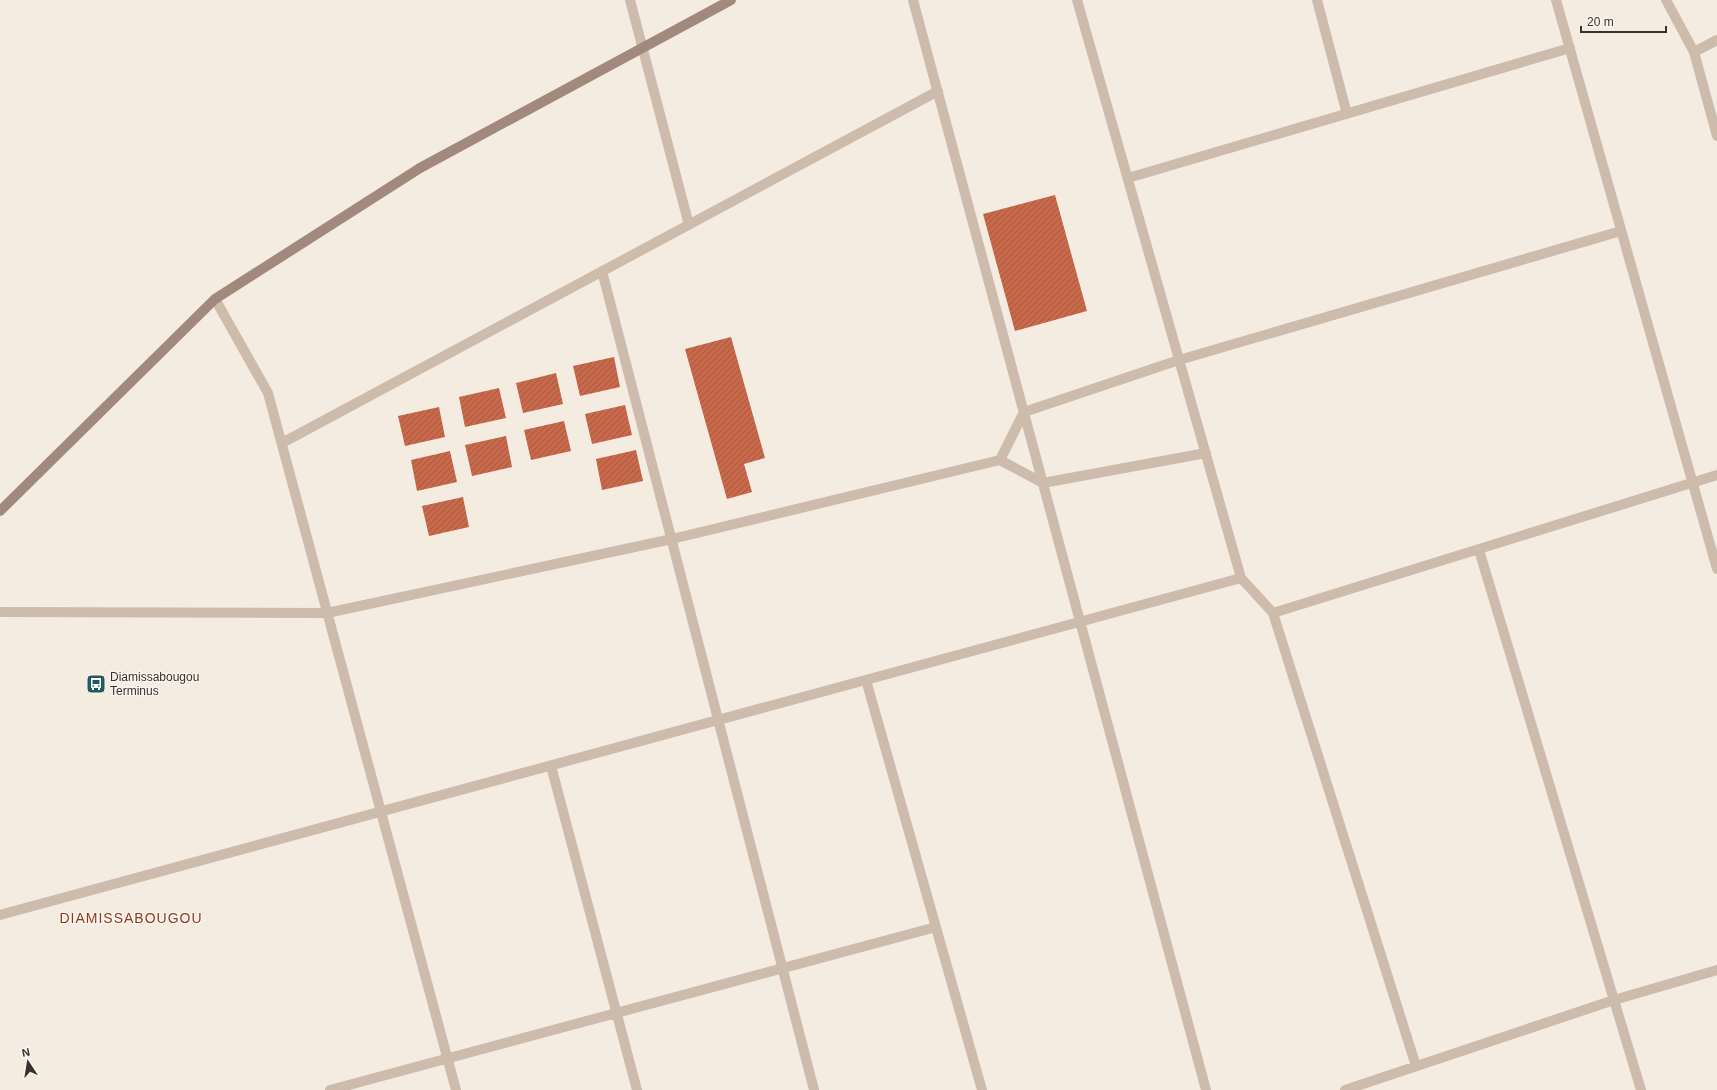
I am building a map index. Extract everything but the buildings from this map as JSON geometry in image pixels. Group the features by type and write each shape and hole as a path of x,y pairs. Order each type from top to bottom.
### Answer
{"main road":[{"path":"0,511 215,299 420,168 731,0"}],"street":[{"path":"630,0 689,225"},
{"path":"914,0 1206,1090"},
{"path":"1077,0 1242,578 1273,613 1416,1066"},
{"path":"1317,0 1347,114"},
{"path":"1556,0 1717,568"},
{"path":"1666,0 1694,52 1717,136"},
{"path":"1694,52 1717,40"},
{"path":"1128,178 1570,48"},
{"path":"282,443 938,91"},
{"path":"1000,460 1024,412 1179,360 1622,231"},
{"path":"602,271 814,1090"},
{"path":"215,299 268,393 456,1090"},
{"path":"0,612 328,613 672,539 1000,460 1043,483 1206,453"},
{"path":"1273,613 1693,484 1717,475"},
{"path":"1479,550 1641,1090"},
{"path":"0,915 1242,578"},
{"path":"866,680 982,1090"},
{"path":"551,766 636,1090"},
{"path":"330,1090 936,927"},
{"path":"1345,1090 1614,1000 1717,970"}],"place":[{"name":"Diamissabougou Terminus","path":"96,684"}],"district":[{"name":"DIAMISSABOUGOU","path":"131,918"}]}
